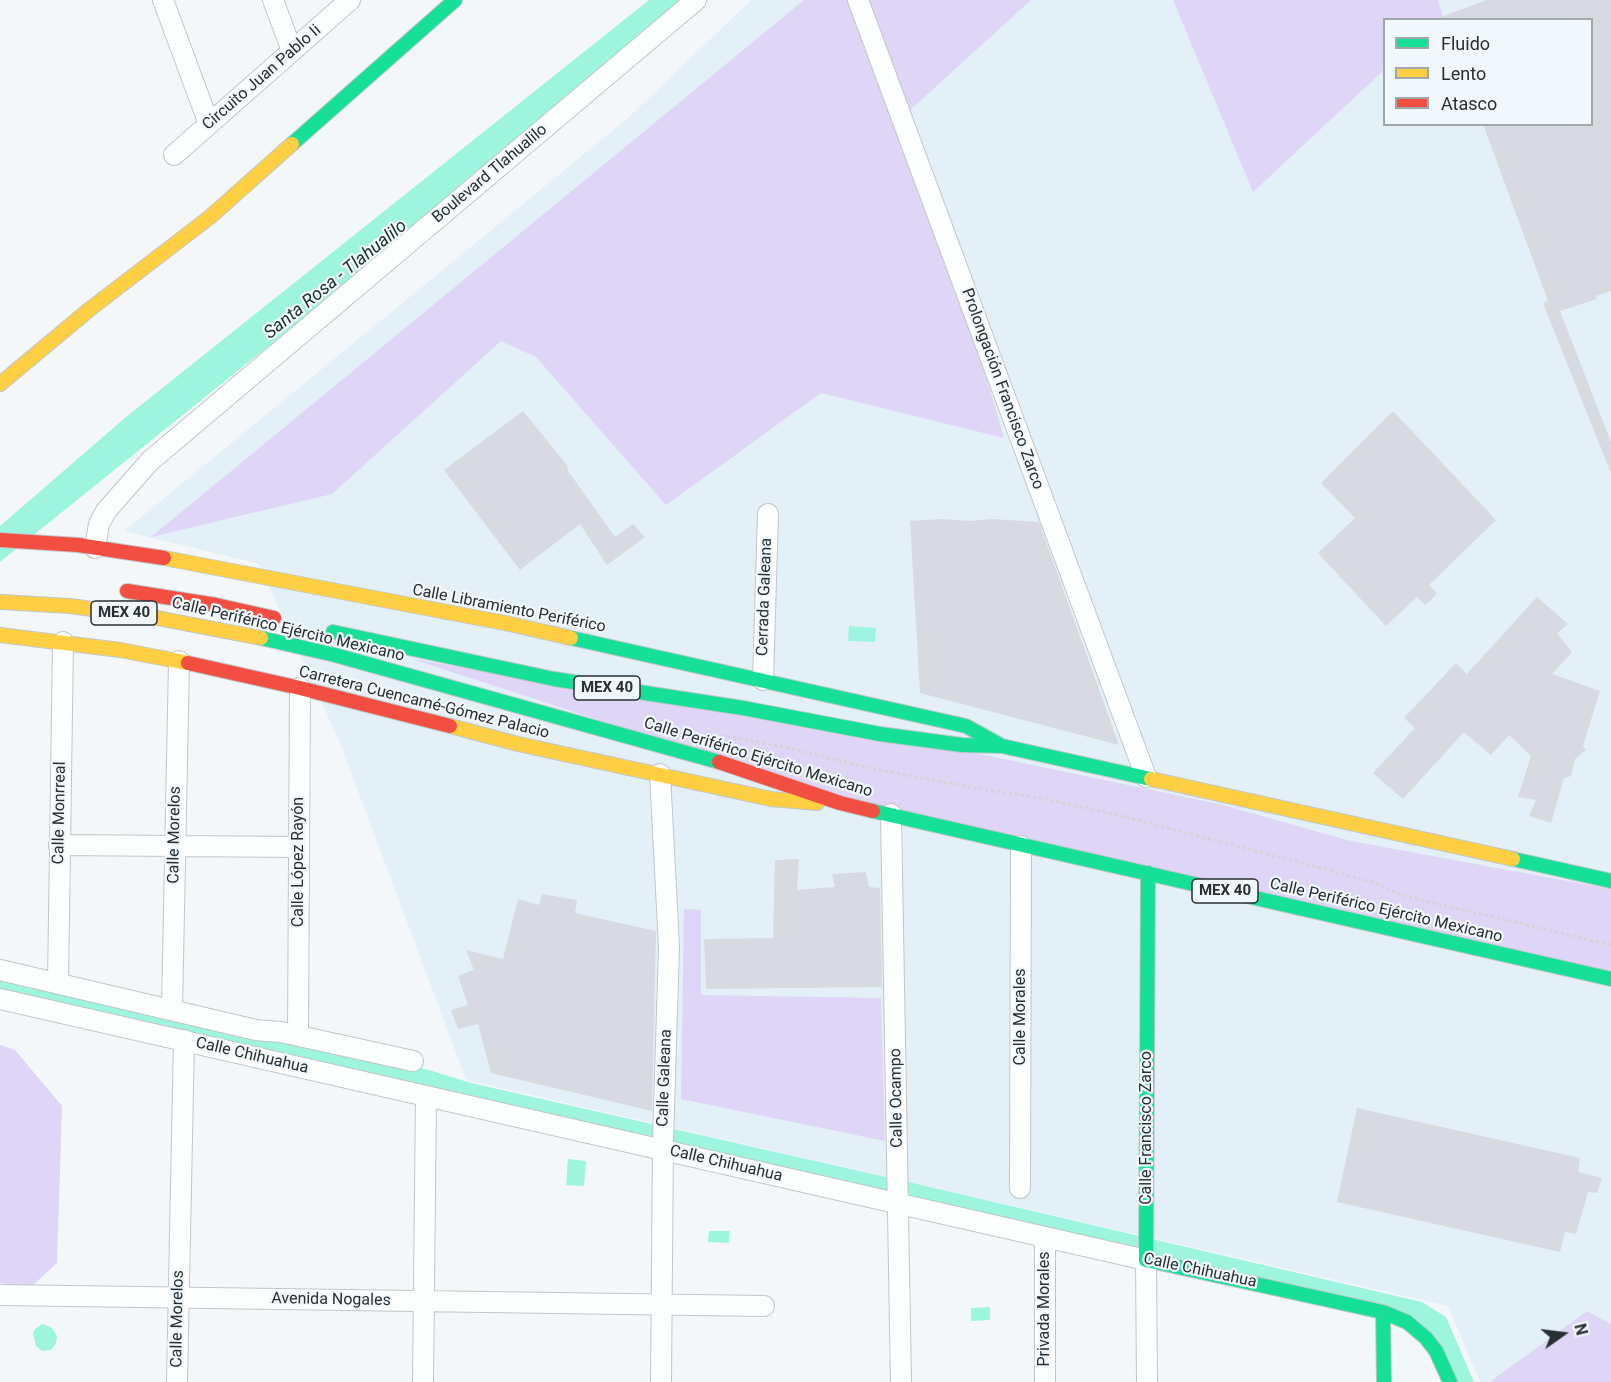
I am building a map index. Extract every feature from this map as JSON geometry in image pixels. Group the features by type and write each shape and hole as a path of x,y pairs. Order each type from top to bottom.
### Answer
{"main road":[{"path":"0,384 90,309 210,217 455,0"},
{"name":"Calle Libramiento Periférico","path":"0,540 87,546 179,561 510,624 966,726 1002,746"},
{"name":"Calle Periférico Ejército Mexicano","path":"111,588 216,605 292,622"},
{"name":"Calle Periférico Ejército Mexicano","path":"0,602 60,605 129,614 246,635 335,655 732,765 840,803 1611,979"},
{"name":"Calle Periférico Ejército Mexicano","path":"324,630 565,681 743,708 880,734 962,745 1002,746 1611,881"},
{"name":"Carretera Cuencamé-Gómez Palacio","path":"0,635 179,660 300,688 518,744 771,799 840,803"},
{"name":"Calle Francisco Zarco","path":"1145,1255 1149,873"},
{"name":"Calle Chihuahua","path":"1145,1255 1383,1312 1407,1322 1426,1338 1436,1351 1450,1382"},
{"path":"1383,1312 1384,1382"}],"street":[{"path":"163,0 209,124"},
{"path":"273,0 292,51"},
{"name":"Circuito Juan Pablo Ii","path":"174,155 350,0"},
{"name":"Boulevard Tlahualilo","path":"87,546 106,511 150,460 696,0"},
{"name":"Prolongación Francisco Zarco","path":"858,0 1146,777"},
{"name":"Cerrada Galeana","path":"763,680 768,514"},
{"name":"Calle Monrreal","path":"58,984 63,642"},
{"name":"Calle Morelos","path":"172,1010 179,660"},
{"name":"Calle López Rayón","path":"298,1036 300,688"},
{"name":"Calle Galeana","path":"660,774 669,947 664,1114 661,1382"},
{"name":"Calle Ocampo","path":"891,814 901,1382"},
{"path":"59,845 299,847"},
{"name":"Calle Morales","path":"1020,1188 1021,846"},
{"path":"0,970 256,1030 298,1036 413,1061"},
{"name":"Calle Chihuahua","path":"0,999 426,1096 664,1145 898,1199 1045,1237 1145,1255"},
{"name":"Calle Morelos","path":"177,1382 184,1041"},
{"path":"423,1382 426,1096"},
{"name":"Privada Morales","path":"1045,1237 1045,1382"},
{"name":"Calle Francisco Zarco","path":"1145,1255 1147,1382"},
{"name":"Avenida Nogales","path":"0,1295 764,1306"}],"path":[{"path":"711,733 789,748 874,769 1045,799 1118,815 1367,881 1401,895 1611,945"}],"shaded area":[{"path":"751,0 1611,0 1611,1382 1480,1382 1448,1306 466,1080 340,743 259,564 124,531 628,118"},
{"path":"804,0 1031,0 909,111 1004,438 821,393 666,505 536,357 501,341 332,494 151,537"},
{"path":"1173,0 1438,0 1443,16 1441,18 1383,18 1383,71 1253,192"},
{"path":"412,659 956,749 1219,804 1351,841 1611,889 1611,984 842,799"},
{"path":"684,909 701,910 701,995 881,998 885,1141 681,1099"},
{"path":"0,1045 15,1050 62,1106 57,1263 31,1287 0,1283"},
{"path":"1587,1311 1611,1324 1611,1382 1490,1382"}],"water":[{"name":"Santa Rosa - Tlahualilo","path":"649,0 697,0 0,562 0,526 126,417"},
{"path":"849,626 876,628 875,642 848,641"},
{"path":"0,973 429,1070 471,1083 1422,1302 1446,1317 1474,1382 1454,1382 1425,1330 0,994"},
{"path":"568,1159 586,1161 584,1186 566,1185"},
{"path":"709,1231 730,1231 729,1243 708,1242"},
{"path":"990,1307 990,1320 971,1321 971,1308"},
{"path":"42,1324 51,1327 57,1336 56,1343 51,1350 42,1351 36,1346 34,1330"}],"building":[{"path":"1487,0 1611,0 1611,291 1596,296 1597,299 1560,311 1611,442 1611,473 1543,303 1548,301 1484,126 1593,126 1593,18 1438,18"},
{"path":"523,411 567,465 568,471 615,537 633,524 645,537 607,565 580,524 520,570 444,470"},
{"path":"1393,411 1496,520 1429,585 1437,594 1425,605 1417,597 1386,626 1318,553 1355,518 1321,483"},
{"path":"941,519 1039,522 1119,745 920,693 910,521"},
{"path":"1537,597 1568,624 1557,633 1572,652 1552,674 1600,691 1583,746 1586,750 1575,759 1571,776 1564,778 1551,823 1529,816 1536,800 1518,797 1531,756 1509,735 1491,755 1464,732 1403,799 1373,773 1415,728 1404,718 1456,663 1467,674"},
{"path":"799,859 797,890 835,887 832,874 866,872 869,887 880,888 882,987 706,989 704,939 773,938 775,860"},
{"path":"542,894 577,900 575,913 656,931 652,1111 491,1073 478,1024 458,1029 451,1010 468,1005 458,976 474,970 466,950 503,959 518,899 539,905"},
{"path":"1357,1108 1580,1158 1578,1172 1602,1178 1597,1193 1588,1192 1576,1234 1565,1232 1560,1252 1337,1202"}],"traffic: fast":[{"path":"292,144 455,0"},
{"path":"333,632 554,679 743,708 880,734 962,745 1002,746 1151,779"},
{"path":"261,638 335,655 719,762"},
{"path":"571,638 966,726 1002,746"},
{"path":"873,811 1611,979"},
{"path":"1513,859 1611,881"},
{"path":"1148,873 1146,1260 1383,1312 1384,1382"},
{"path":"1383,1312 1407,1322 1426,1338 1436,1351 1450,1382"}],"traffic: slow":[{"path":"0,384 90,309 210,217 292,144"},
{"path":"164,558 510,624 571,638"},
{"path":"0,602 70,606 152,617 261,638"},
{"path":"0,635 120,650 188,663"},
{"path":"450,726 518,744 771,799 817,803"},
{"path":"1151,779 1513,859"}],"traffic: jam":[{"path":"0,540 78,545 164,558"},
{"path":"127,591 216,605 274,618"},
{"path":"188,663 300,688 450,726"},
{"path":"719,762 840,803 873,811"}]}
